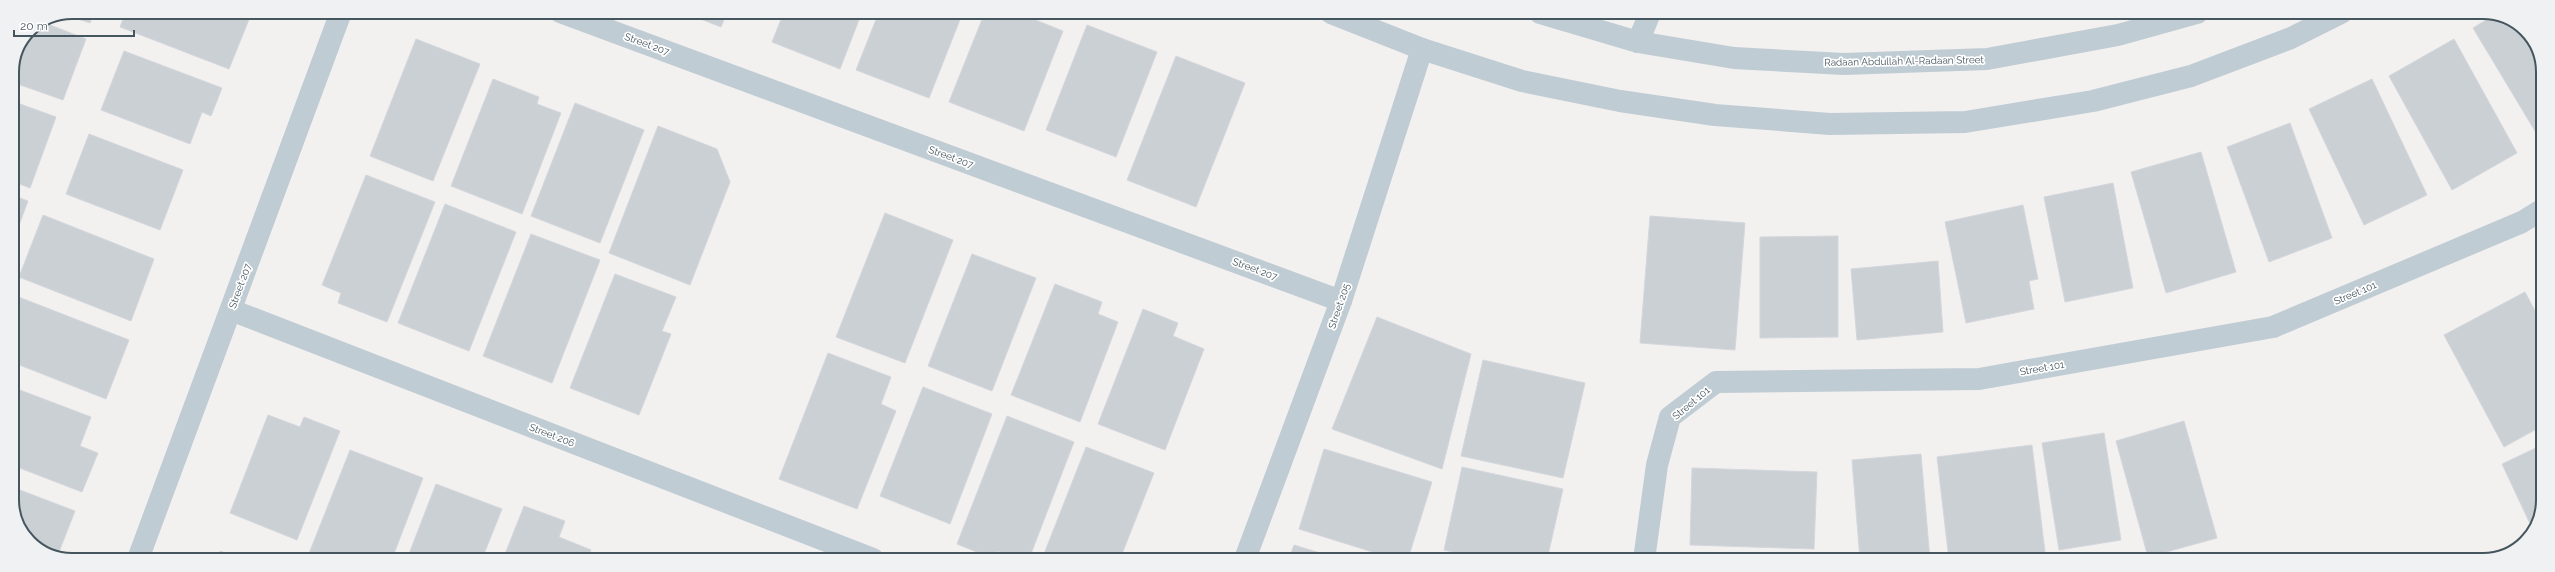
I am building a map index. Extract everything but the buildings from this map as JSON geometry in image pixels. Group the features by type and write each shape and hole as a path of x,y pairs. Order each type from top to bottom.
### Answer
{"street":[{"name":"Street 207","path":"140,553 337,19"},
{"name":"Street 207","path":"579,19 1341,301"},
{"path":"1346,19 1422,49 1522,81 1620,101 1715,115 1830,124 1966,122 2093,101 2191,76 2291,38 2329,19"},
{"name":"Radaan Abdullah Al-Radaan Street","path":"1560,19 1638,42 1734,58 1844,64 1987,59 2118,35 2175,19"},
{"path":"1638,42 1648,19"},
{"name":"Street 205","path":"1247,553 1341,301 1422,49"},
{"name":"Street 101","path":"1645,553 1657,465 1670,418 1716,382 1979,379 2274,327 2522,222 2536,213"},
{"name":"Street 206","path":"231,310 859,553"}]}
